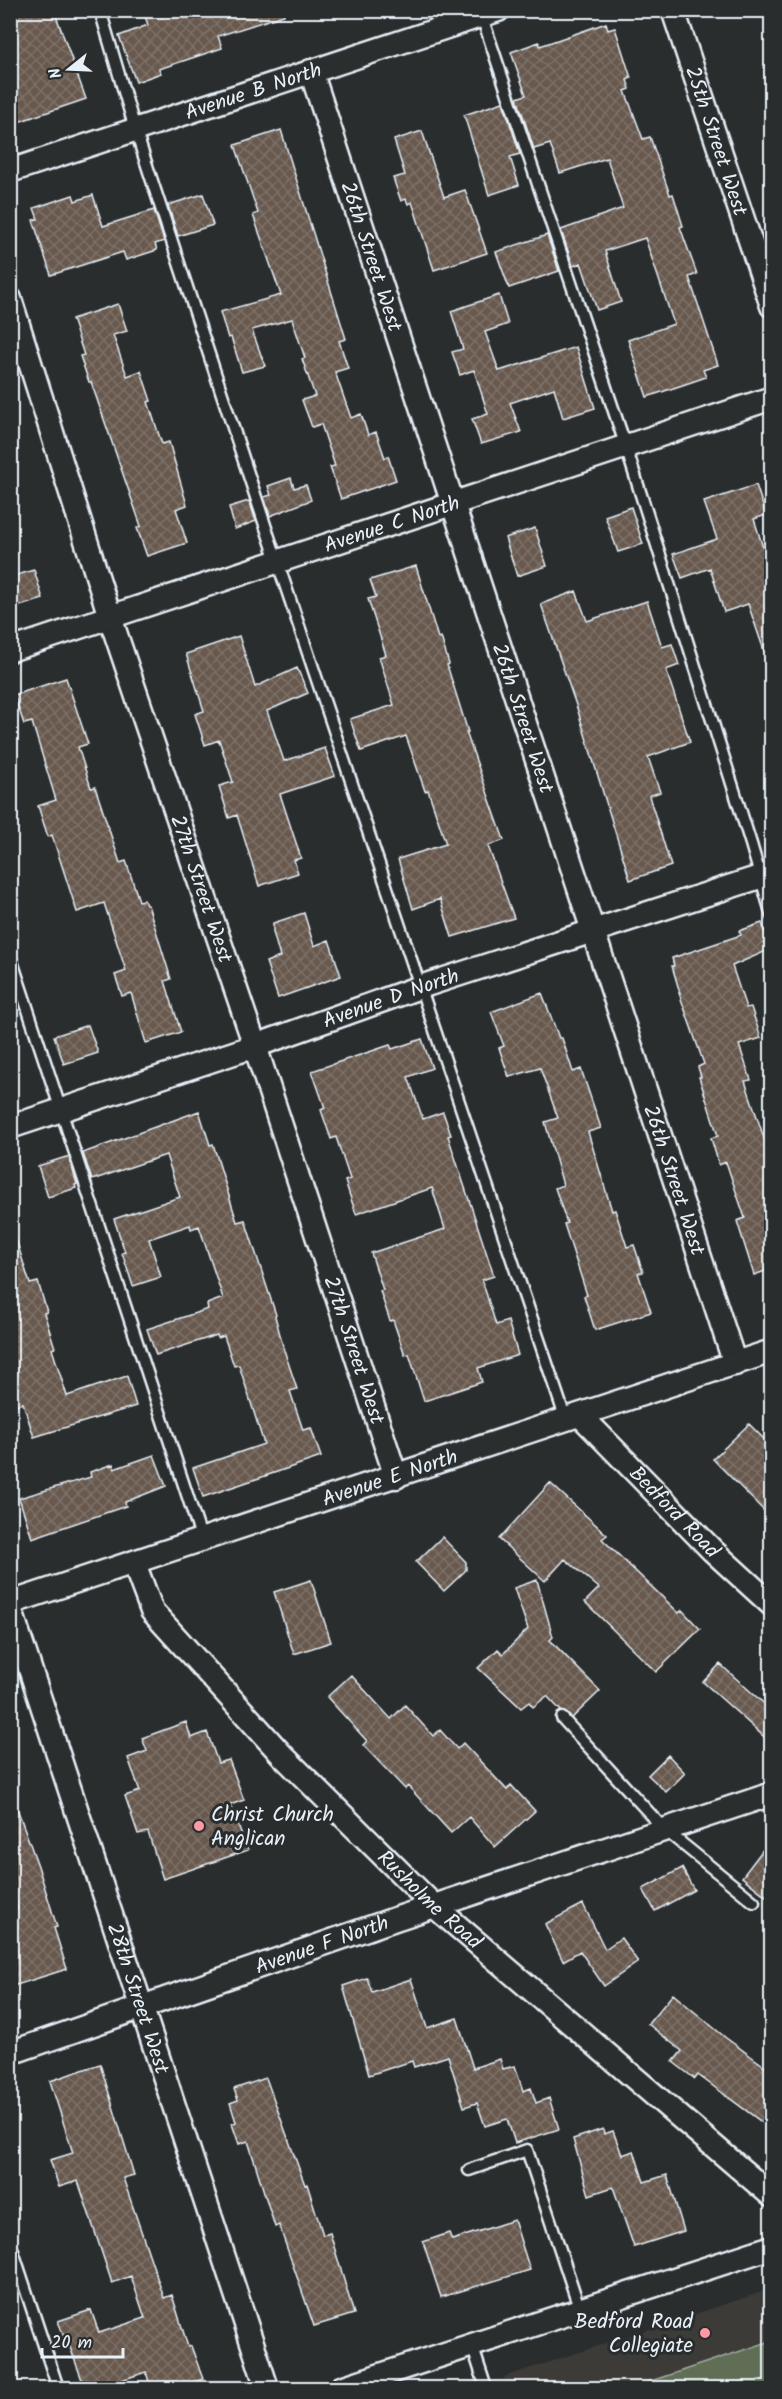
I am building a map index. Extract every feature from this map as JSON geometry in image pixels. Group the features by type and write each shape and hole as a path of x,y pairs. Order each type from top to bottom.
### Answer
{"street":[{"name":"25th Street West","path":"673,10 771,306"},
{"name":"Avenue B North","path":"10,171 486,12"},
{"name":"26th Street West","path":"311,71 735,1364"},
{"name":"27th Street West","path":"10,299 110,617 255,1046 396,1477"},
{"name":"Avenue C North","path":"10,650 771,398"},
{"name":"Avenue D North","path":"10,1127 255,1046 420,987 766,874"},
{"name":"Avenue E North","path":"10,1605 771,1352"},
{"name":"Bedford Road","path":"574,1418 771,1605"},
{"name":"Rusholme Road","path":"134,1563 152,1611 282,1755 434,1906 771,2196"},
{"name":"28th Street West","path":"10,1605 267,2388"},
{"name":"Avenue F North","path":"10,2053 434,1906 771,1794"},
{"path":"341,2388 771,2247"}],"lane":[{"path":"100,10 135,129 420,987 574,1418"},
{"path":"486,12 766,874 771,916"},
{"path":"10,955 202,1540"},
{"path":"562,1718 664,1829 754,1902"},
{"path":"469,2170 527,2150 580,2310"},
{"path":"10,2242 58,2388"},
{"path":"472,2345 486,2388"}],"shaded area":[{"name":"Bedford Road Collegiate","path":"771,2289 771,2388 508,2388 504,2377"}],"green space":[{"path":"771,2341 771,2388 630,2388"}],"building":[{"path":"10,10 54,10 86,99 18,122 10,100"},
{"path":"143,10 283,10 284,15 218,36 222,48 159,69 161,73 136,82 119,36 148,25"},
{"path":"606,23 608,30 615,28 631,78 627,80 630,89 625,91 643,139 650,137 670,195 673,194 683,226 680,227 697,274 689,277 718,365 703,370 706,377 647,397 628,340 674,324 645,238 605,251 621,302 597,310 581,263 573,266 561,230 623,208 607,158 560,173 550,144 534,149 517,98 526,95 511,52 539,42 540,46"},
{"path":"503,102 520,154 510,157 519,185 489,195 464,115"},
{"path":"281,130 346,339 339,341 348,368 335,372 351,418 361,414 368,435 376,432 385,458 388,456 396,480 341,499 330,467 335,466 321,424 312,427 302,400 315,396 302,359 305,358 292,319 252,330 265,366 242,372 220,312 281,295 253,215 258,213 235,145"},
{"path":"422,131 444,197 465,190 487,253 434,270 412,202 408,204 406,199 401,201 393,178 405,175 394,140"},
{"path":"203,194 213,225 178,236 168,205"},
{"path":"73,195 75,201 93,195 103,226 154,210 164,241 155,244 157,250 126,260 123,252 51,275 33,220 38,219 34,208"},
{"path":"547,235 559,271 509,288 496,252"},
{"path":"499,295 508,324 485,332 499,371 576,347 595,408 563,418 554,388 510,403 521,432 481,444 472,419 488,414 474,370 460,375 452,352 463,349 451,311"},
{"path":"118,304 127,331 113,335 127,376 141,371 151,401 148,402 162,444 169,442 187,505 176,509 187,543 147,556 137,528 141,526 80,356 84,355 72,319"},
{"path":"291,478 294,488 306,485 311,500 270,516 264,497 271,495 268,486"},
{"path":"756,485 766,515 754,519 767,560 771,559 771,662 768,662 748,604 724,612 710,568 682,578 673,554 717,539 704,502"},
{"path":"249,501 256,521 235,529 229,507"},
{"path":"631,507 643,544 618,552 605,516"},
{"path":"535,528 547,566 517,576 505,538"},
{"path":"416,566 438,638 441,637 449,664 447,665 468,732 466,732 504,840 488,846 514,918 452,937 440,899 413,909 398,859 446,844 428,790 425,791 406,736 361,751 350,719 394,705 379,657 386,655 368,599 376,597 370,580"},
{"path":"34,570 43,599 10,609 10,577"},
{"path":"576,591 587,621 647,601 662,647 672,644 679,665 666,670 690,742 648,757 660,792 649,796 671,866 630,880 577,708 541,604"},
{"path":"239,636 255,687 297,668 308,693 267,711 284,761 325,748 335,776 280,794 301,858 294,860 298,873 259,886 237,815 229,818 219,786 233,782 219,740 205,745 195,714 204,711 186,654"},
{"path":"66,678 88,744 78,747 91,788 95,787 120,863 126,861 139,901 144,900 148,905 171,979 165,981 181,1032 146,1043 131,993 122,996 115,975 126,971 104,903 77,912 52,835 48,837 38,806 56,800 32,722 24,724 14,695"},
{"path":"304,913 314,946 329,940 341,976 278,998 266,962 280,957 273,932 273,923"},
{"path":"762,923 771,949 732,966 746,1008 751,1007 761,1038 739,1045 751,1080 745,1081 771,1159 771,1269 754,1275 737,1221 745,1218 726,1162 719,1165 711,1138 718,1136 699,1077 701,1077 698,1067 704,1064 679,993 672,958 741,935 739,931"},
{"path":"542,993 559,1038 562,1038 573,1072 581,1069 601,1128 588,1132 612,1211 615,1210 627,1247 634,1245 643,1272 638,1273 651,1312 595,1330 584,1296 587,1295 564,1224 567,1223 555,1188 563,1185 545,1122 558,1118 540,1068 509,1077 499,1048 504,1046 491,1012"},
{"path":"88,1025 98,1053 64,1064 54,1036"},
{"path":"422,1039 432,1068 408,1077 423,1119 443,1112 451,1135 448,1136 494,1276 482,1280 496,1325 508,1321 518,1355 478,1368 482,1382 424,1401 409,1354 405,1355 393,1320 390,1321 371,1253 445,1229 432,1188 356,1214 345,1181 350,1179 336,1137 331,1139 321,1110 325,1108 312,1071 390,1045 392,1049"},
{"path":"199,1111 210,1145 213,1144 237,1222 245,1220 276,1315 284,1350 297,1389 290,1391 303,1430 311,1428 321,1457 203,1497 193,1468 264,1444 239,1365 234,1366 224,1336 218,1338 217,1335 156,1355 147,1329 208,1309 207,1304 223,1298 199,1226 191,1229 190,1225 149,1239 161,1277 133,1286 114,1219 180,1197 166,1155 92,1180 83,1153"},
{"path":"69,1157 77,1184 76,1188 48,1197 38,1166"},
{"path":"15,1236 30,1284 38,1282 47,1312 44,1313 55,1348 52,1349 67,1396 127,1376 136,1406 34,1437 23,1403 16,1405 10,1388 10,1237"},
{"path":"749,1424 771,1446 771,1518 713,1459"},
{"path":"154,1455 166,1486 125,1502 126,1506 32,1538 19,1498 91,1477 90,1472 113,1464 114,1469"},
{"path":"550,1483 607,1535 602,1539 679,1613 682,1610 700,1629 656,1672 585,1602 599,1588 565,1559 545,1581 499,1539"},
{"path":"442,1537 466,1562 466,1570 444,1591 416,1562"},
{"path":"311,1580 331,1642 294,1654 274,1592"},
{"path":"537,1580 553,1637 550,1640 600,1691 572,1718 561,1711 547,1696 533,1707 529,1702 521,1708 478,1668 498,1649 503,1654 528,1629 514,1588"},
{"path":"720,1664 771,1710 771,1743 703,1682"},
{"path":"351,1675 391,1719 405,1705 433,1736 440,1730 457,1749 463,1743 507,1790 511,1785 535,1811 495,1847 469,1817 451,1833 408,1786 405,1789 363,1745 367,1741 327,1697"},
{"path":"186,1722 191,1738 207,1732 218,1763 229,1760 244,1800 230,1805 248,1850 163,1879 148,1832 138,1834 125,1796 140,1791 128,1758 147,1751 142,1738"},
{"path":"668,1755 685,1773 666,1792 648,1775"},
{"path":"10,1797 13,1797 38,1866 67,1969 10,1987 10,1912 18,1909 10,1887"},
{"path":"771,1839 771,1900 742,1877"},
{"path":"682,1868 694,1890 655,1911 643,1889"},
{"path":"583,1904 605,1949 621,1938 638,1962 604,1986 580,1951 563,1961 545,1924"},
{"path":"367,1978 372,1992 411,1979 427,2028 457,2018 473,2068 500,2059 503,2069 515,2066 523,2091 531,2088 536,2103 549,2098 559,2129 515,2143 507,2119 485,2126 477,2103 464,2107 448,2056 414,2067 412,2061 369,2075 343,1986"},
{"path":"673,1994 726,2038 771,2071 771,2129 698,2075 695,2079 673,2062 682,2051 648,2024"},
{"path":"100,2064 134,2175 123,2178 164,2298 172,2295 188,2347 191,2346 203,2379 177,2388 151,2388 146,2372 97,2388 85,2388 58,2321 91,2310 99,2333 145,2318 131,2276 112,2283 78,2181 59,2187 50,2160 73,2153 50,2081"},
{"path":"266,2078 305,2185 307,2184 323,2235 330,2233 354,2314 314,2326 279,2225 275,2227 248,2141 239,2144 232,2124 236,2122 230,2103 238,2100 234,2089"},
{"path":"603,2129 604,2134 613,2131 622,2155 634,2151 644,2182 667,2175 684,2231 634,2247 613,2187 589,2195 573,2139"},
{"path":"514,2220 530,2270 441,2297 423,2242 449,2233 452,2240"}],"place":[{"name":"Christ Church Anglican","path":"199,1826"},
{"name":"Bedford Road Collegiate","path":"705,2333"}]}
